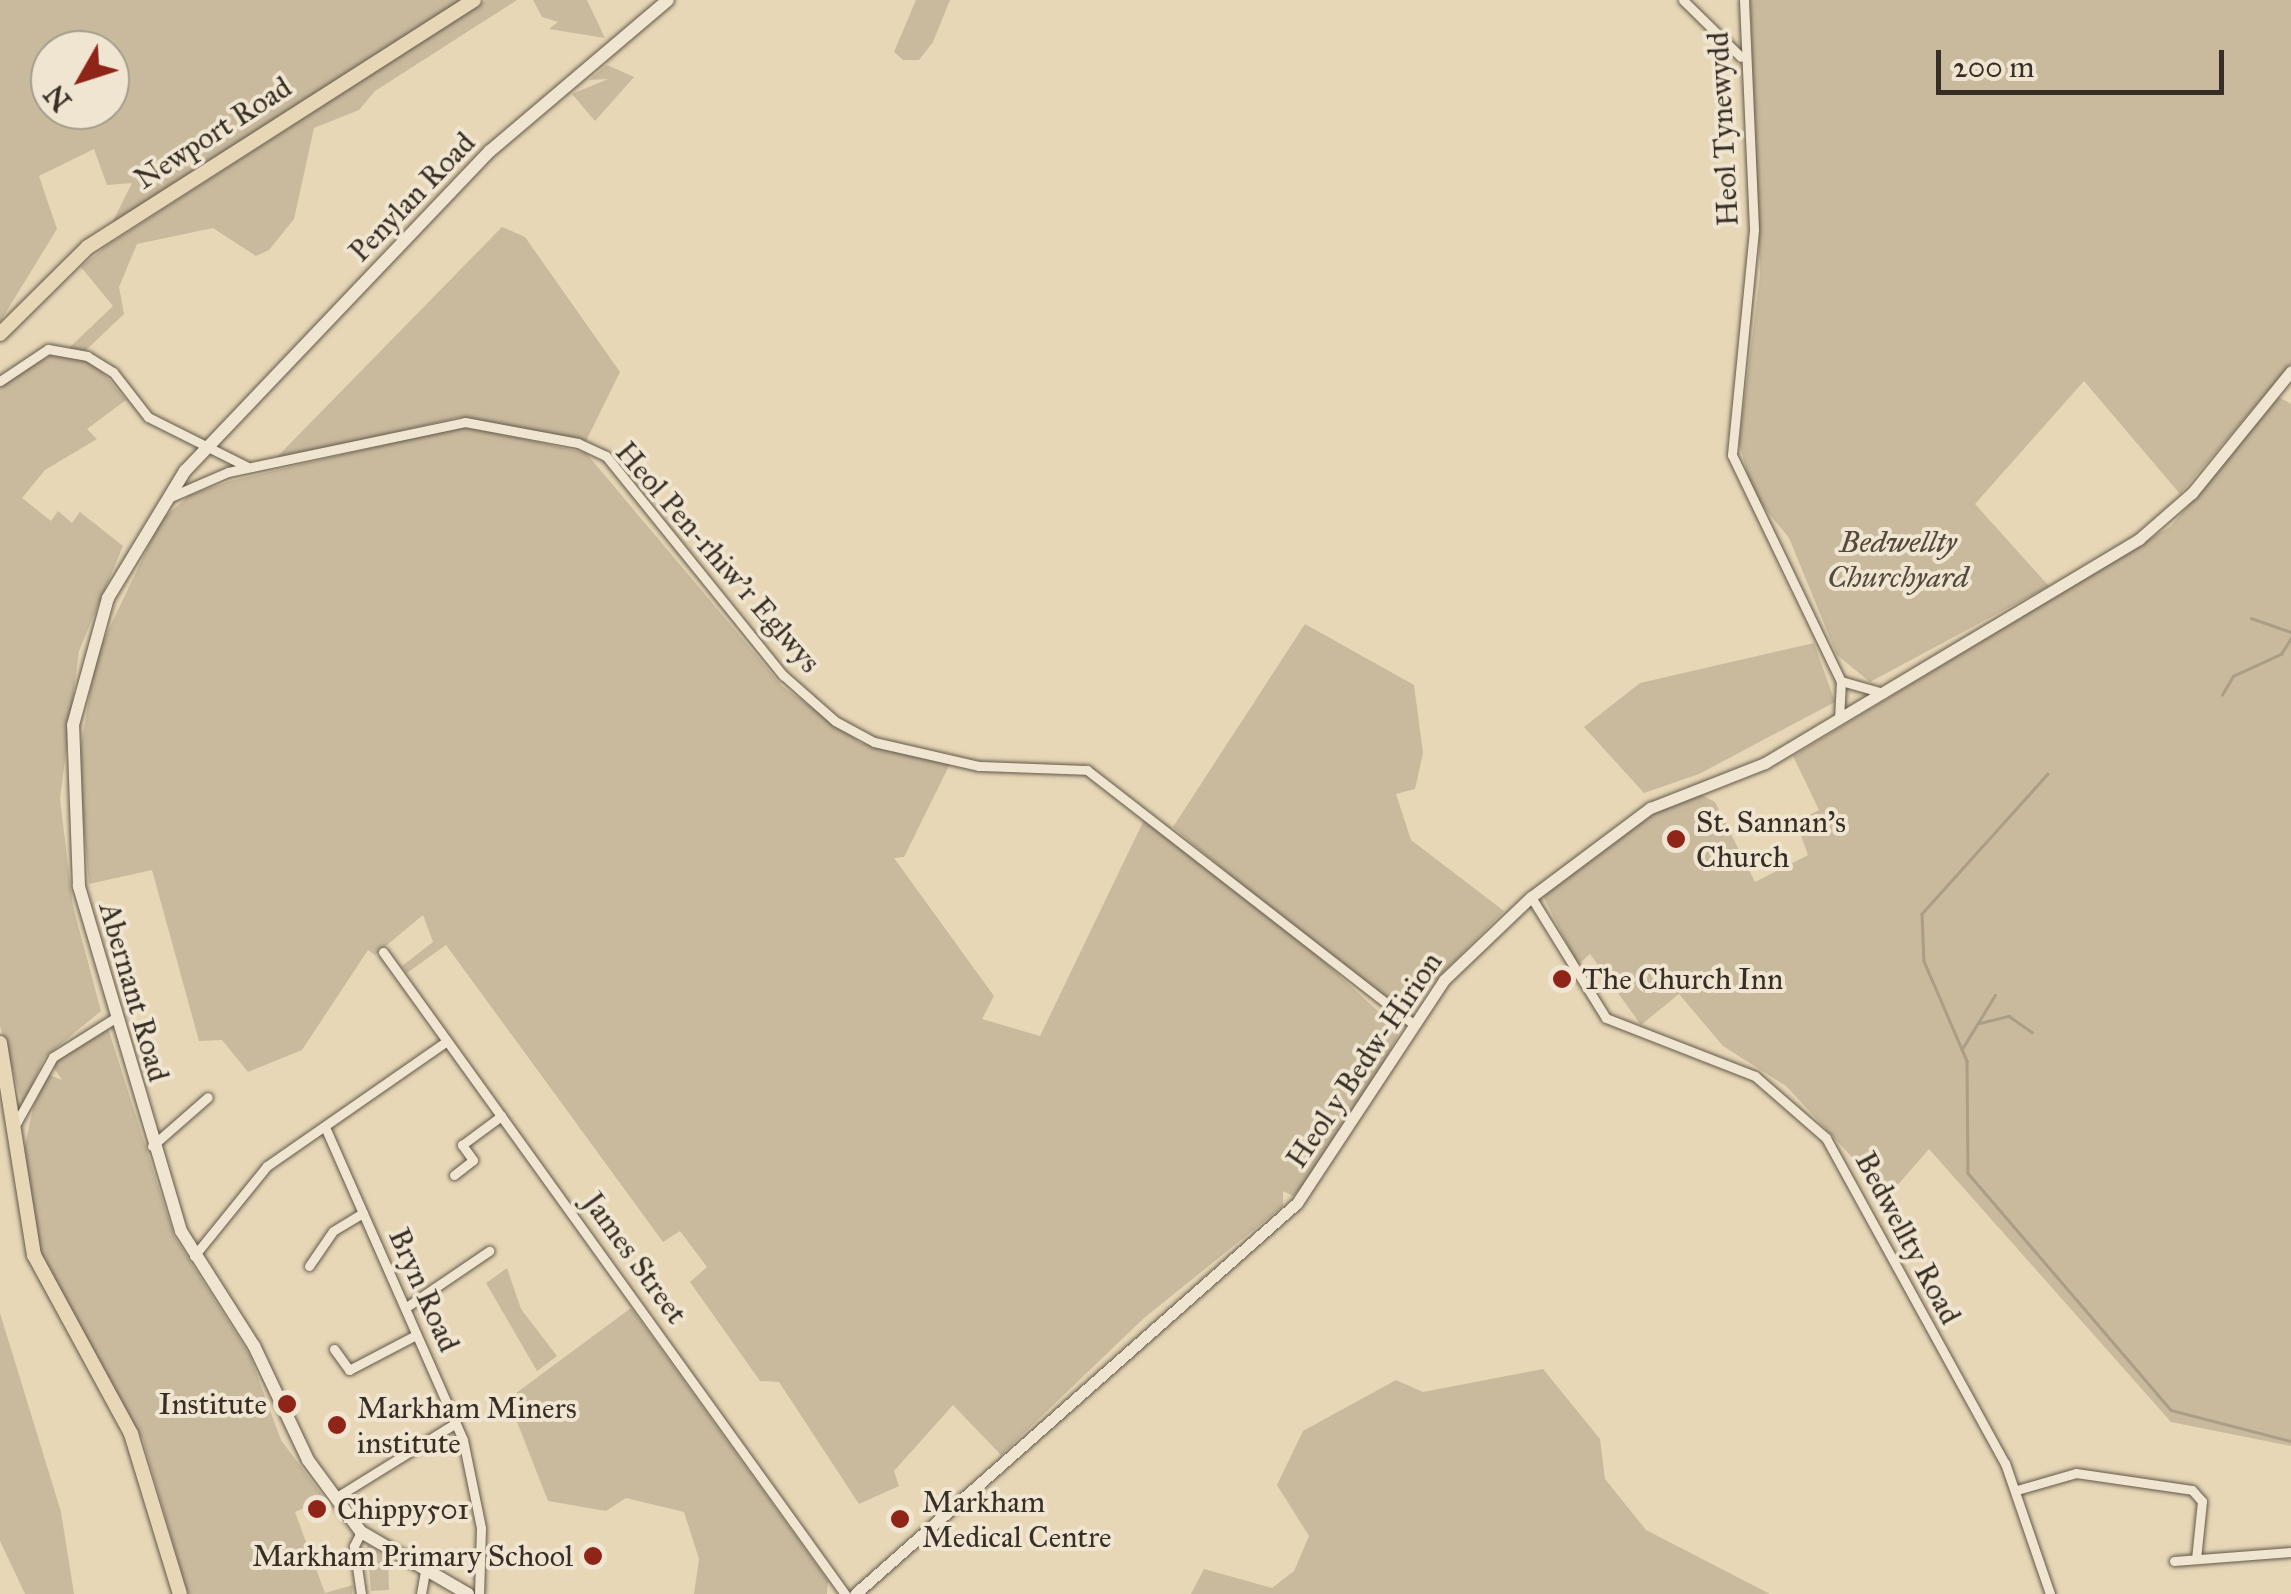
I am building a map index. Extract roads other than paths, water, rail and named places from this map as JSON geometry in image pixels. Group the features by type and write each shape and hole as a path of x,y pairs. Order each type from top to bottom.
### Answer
{"main road":[{"name":"Newport Road","path":"0,334 88,247 474,0"},
{"name":"Penylan Road","path":"208,446 490,151 668,0"},
{"name":"Abernant Road","path":"208,446 164,498 108,598 73,725 74,863 152,1146 194,1256 335,1498 361,1532"},
{"path":"0,1044 14,1170 44,1284 131,1434 180,1594"},
{"path":"361,1532 468,1594"}],"street":[{"path":"1683,0 1741,58"},
{"name":"Heol Tynewydd","path":"1744,0 1741,58 1754,230 1730,435 1744,495 1841,681"},
{"path":"0,380 48,349 87,356 113,372 148,417 248,468"},
{"name":"Heol y Bedw-Hirion","path":"854,1594 1005,1467 1154,1320 1291,1210 1413,1024 1462,959 1531,897 1650,808 1750,771 2170,516 2291,371"},
{"name":"Heol Pen-rhiw'r Eglwys","path":"164,498 248,468 465,422 578,443 606,456 783,675 835,721 874,742 979,766 1087,770 1413,1024"},
{"path":"1839,718 1841,681 1883,693"},
{"name":"Bedwellty Road","path":"1531,897 1594,1008 1755,1076 1826,1138 2017,1490 2050,1594"},
{"name":"James Street","path":"384,952 845,1594"},
{"path":"12,1128 53,1057 115,1018"},
{"path":"194,1256 267,1166 447,1041"},
{"path":"152,1146 208,1097"},
{"path":"454,1174 473,1160 462,1145 502,1116"},
{"name":"Bryn Road","path":"325,1127 456,1423 477,1492 479,1594"},
{"path":"309,1266 332,1231 363,1212"},
{"path":"405,1308 490,1251"},
{"path":"334,1348 349,1370 416,1335"},
{"path":"335,1498 456,1423"},
{"path":"2017,1490 2076,1473 2192,1490 2202,1501 2196,1560"},
{"path":"361,1532 354,1546 361,1594"},
{"path":"2174,1561 2291,1552"},
{"path":"421,1594 425,1572"}],"waterway":[{"path":"2251,618 2291,632"},
{"path":"2222,695 2233,676 2281,654 2291,638"},
{"path":"2048,774 1922,914 1924,961 1967,1061 1968,1173 2171,1410 2291,1441"},
{"path":"1962,1049 1995,995"},
{"path":"1980,1023 2009,1016 2032,1032"}],"place":[{"name":"St. Sannan's Church","path":"1676,839"},
{"name":"The Church Inn","path":"1562,979"},
{"name":"Institute","path":"287,1404"},
{"name":"Markham Miners institute","path":"337,1425"},
{"name":"Chippy501","path":"317,1509"},
{"name":"Markham Medical Centre","path":"900,1519"},
{"name":"Markham Primary School","path":"593,1556"}],"park label":[{"name":"Bedwellty Churchyard","path":"1898,559"}]}
